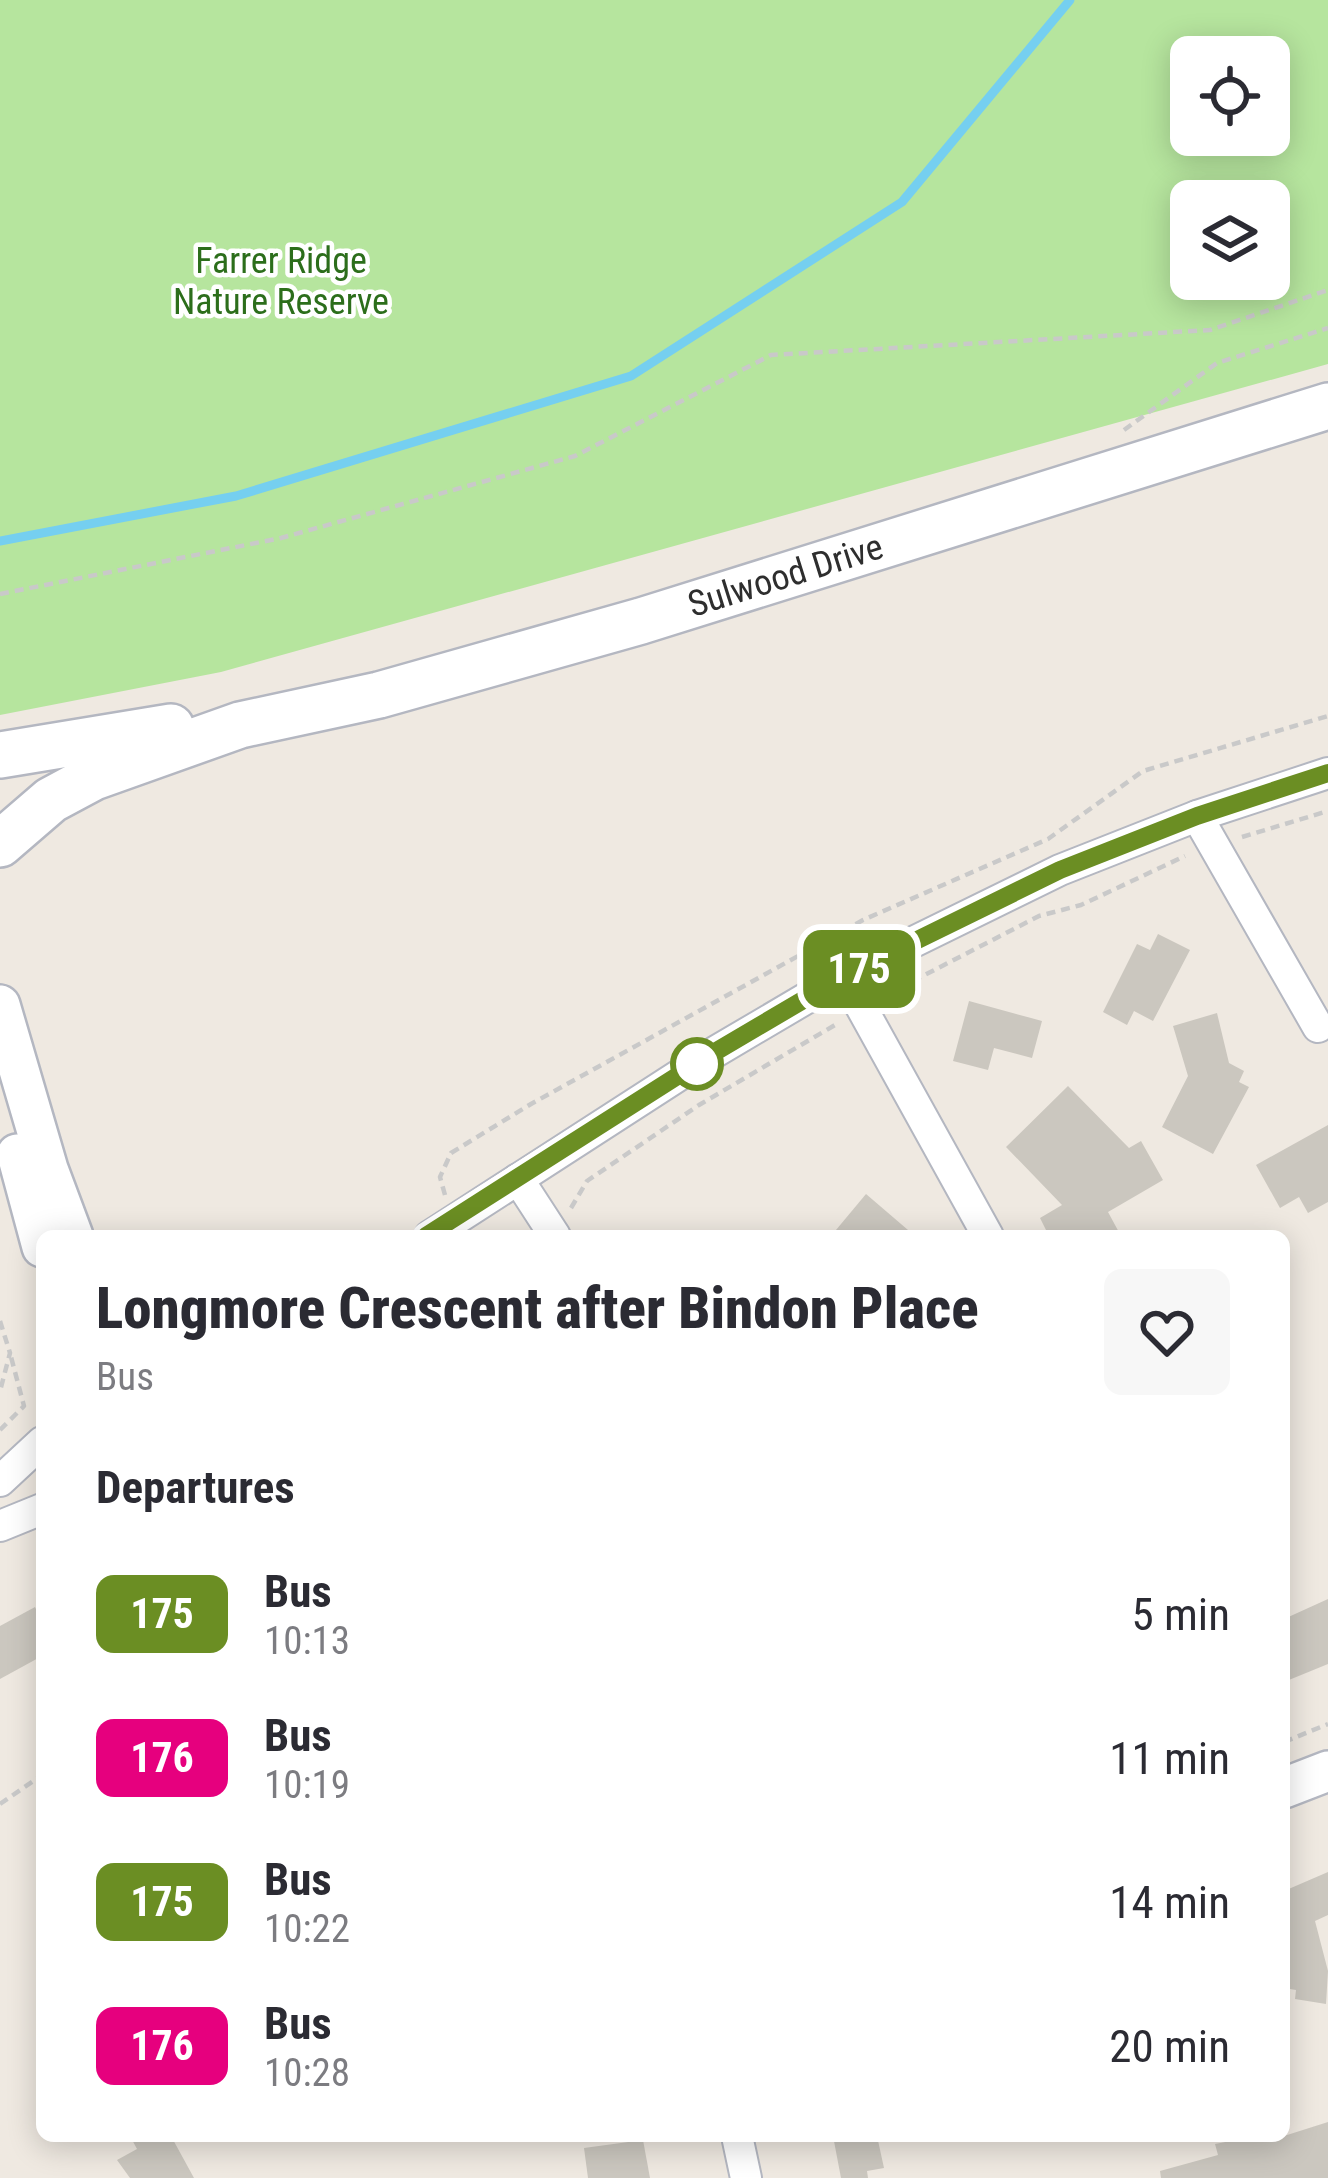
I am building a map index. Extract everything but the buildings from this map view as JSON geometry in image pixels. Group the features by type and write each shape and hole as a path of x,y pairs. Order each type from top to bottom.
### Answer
{"main road":[{"name":"Sulwood Drive","path":"0,842 51,800 94,777 240,725 379,695 511,659 1328,406"},
{"name":"Sulwood Drive","path":"0,755 157,727 240,725"},
{"name":"Sulwood Drive","path":"0,812 0,842"}],"street":[{"path":"438,1230 715,1052 844,976 1060,870 1197,816 1328,773"},
{"path":"1197,816 1318,1027"},
{"path":"844,976 985,1230"},
{"path":"0,1005 71,1230"},
{"path":"0,1099 37,1230"},
{"path":"518,1179 561,1227"},
{"path":"0,1481 36,1448"},
{"path":"0,1526 36,1511"},
{"path":"1290,1787 1328,1771"},
{"path":"737,2142 746,2178"}],"path":[{"path":"0,594 280,538 575,456 770,355 1210,329 1328,290"},
{"path":"1117,472 1114,437 1216,363 1328,328"},
{"path":"1234,839 1328,811"},
{"path":"888,994 1039,916 1081,905 1188,855"},
{"path":"561,1227 587,1181 699,1105 846,1018"},
{"path":"0,1321 23,1406 0,1430"},
{"path":"0,1391 10,1353"},
{"path":"1290,1740 1328,1724"},
{"path":"0,1804 36,1779"}],"green space":[{"name":"Farrer Ridge Nature Reserve","path":"0,0 1328,0 1328,364 221,672 0,715"}],"waterway":[{"path":"0,541 236,496 631,376 902,202 1070,0"}],"bus line":[{"name":"175","path":"438,1230 715,1052 844,976 1060,870 1197,816 1328,773"}]}
